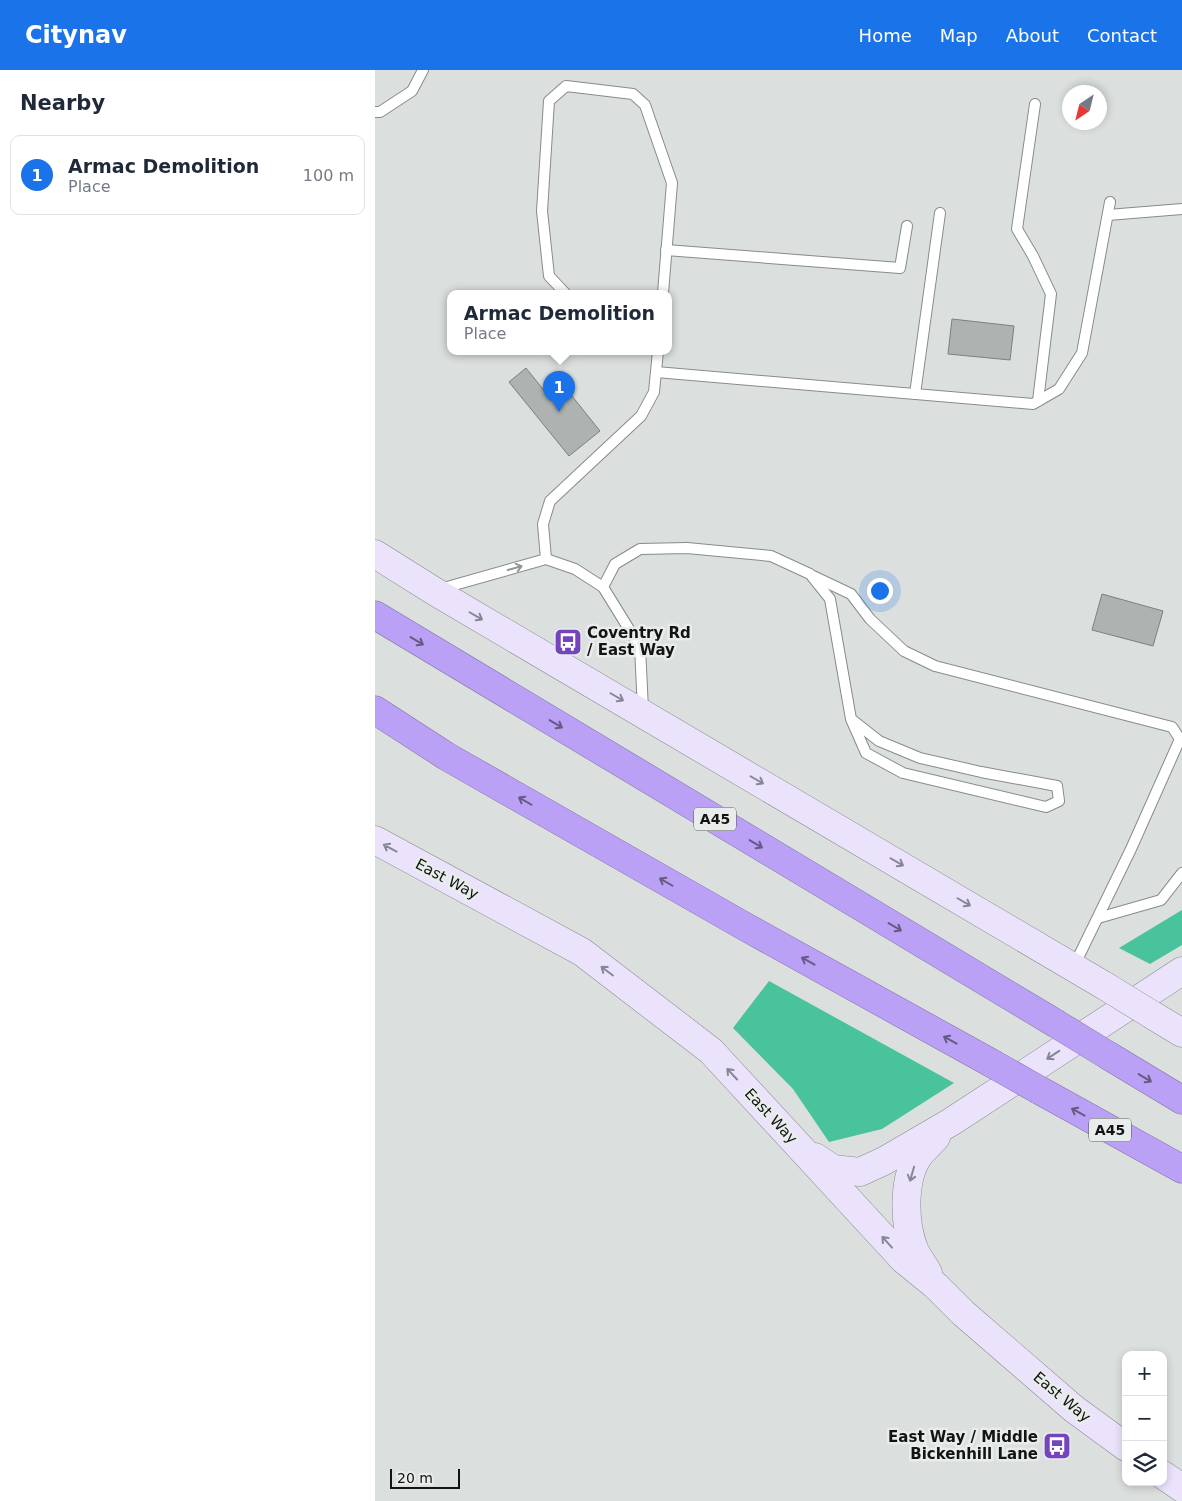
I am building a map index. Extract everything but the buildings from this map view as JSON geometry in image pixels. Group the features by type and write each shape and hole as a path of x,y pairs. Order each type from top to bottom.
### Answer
{"highway":[{"name":"A45","path":"375,616 1182,1100"},
{"name":"A45","path":"375,710 446,756 736,921 1182,1169"}],"street":[{"path":"375,554 434,591 1074,966 1182,1034"},
{"name":"East Way","path":"375,840 582,952 711,1051 904,1260 936,1286 963,1314 1074,1409 1122,1444"},
{"path":"801,1148 833,1169 860,1172 884,1161 951,1122 1182,971"},
{"path":"936,1286 914,1250 907,1222 906,1196 912,1170 919,1156 951,1122"},
{"path":"1167,1478 1182,1488"}],"lane":[{"path":"375,112 380,112 412,91 423,70"},
{"path":"562,290 549,276 542,211 549,101 565,86 633,94 645,104 672,183 663,290"},
{"path":"1035,104 1017,230 1033,256 1051,294 1038,401"},
{"path":"656,372 1033,404 1059,390 1082,353 1110,202"},
{"path":"1108,215 1182,209"},
{"path":"915,394 940,213"},
{"path":"667,250 900,268 907,226"},
{"path":"546,559 543,524 551,501 641,416 654,392 658,355"},
{"path":"603,586 615,564 640,549 687,548 771,556 851,594 870,619 904,651 935,666 1172,726 1180,739 1139,832 1074,966"},
{"path":"434,591 546,559 575,569 603,586 640,647 643,713"},
{"path":"810,574 829,599 851,719 866,753 903,774 1046,807 1059,800 1057,786 981,772 920,758 879,740 851,719"},
{"path":"1098,918 1161,900 1182,873"}],"green space":[{"path":"1182,910 1182,945 1150,964 1119,948"},
{"path":"769,981 954,1083 882,1129 829,1142 793,1089 733,1028"}],"place":[{"name":"Armac Demolition","path":"559,412"},
{"name":"Coventry Rd / East Way","path":"568,642"},
{"name":"East Way / Middle Bickenhill Lane","path":"1057,1446"}]}
